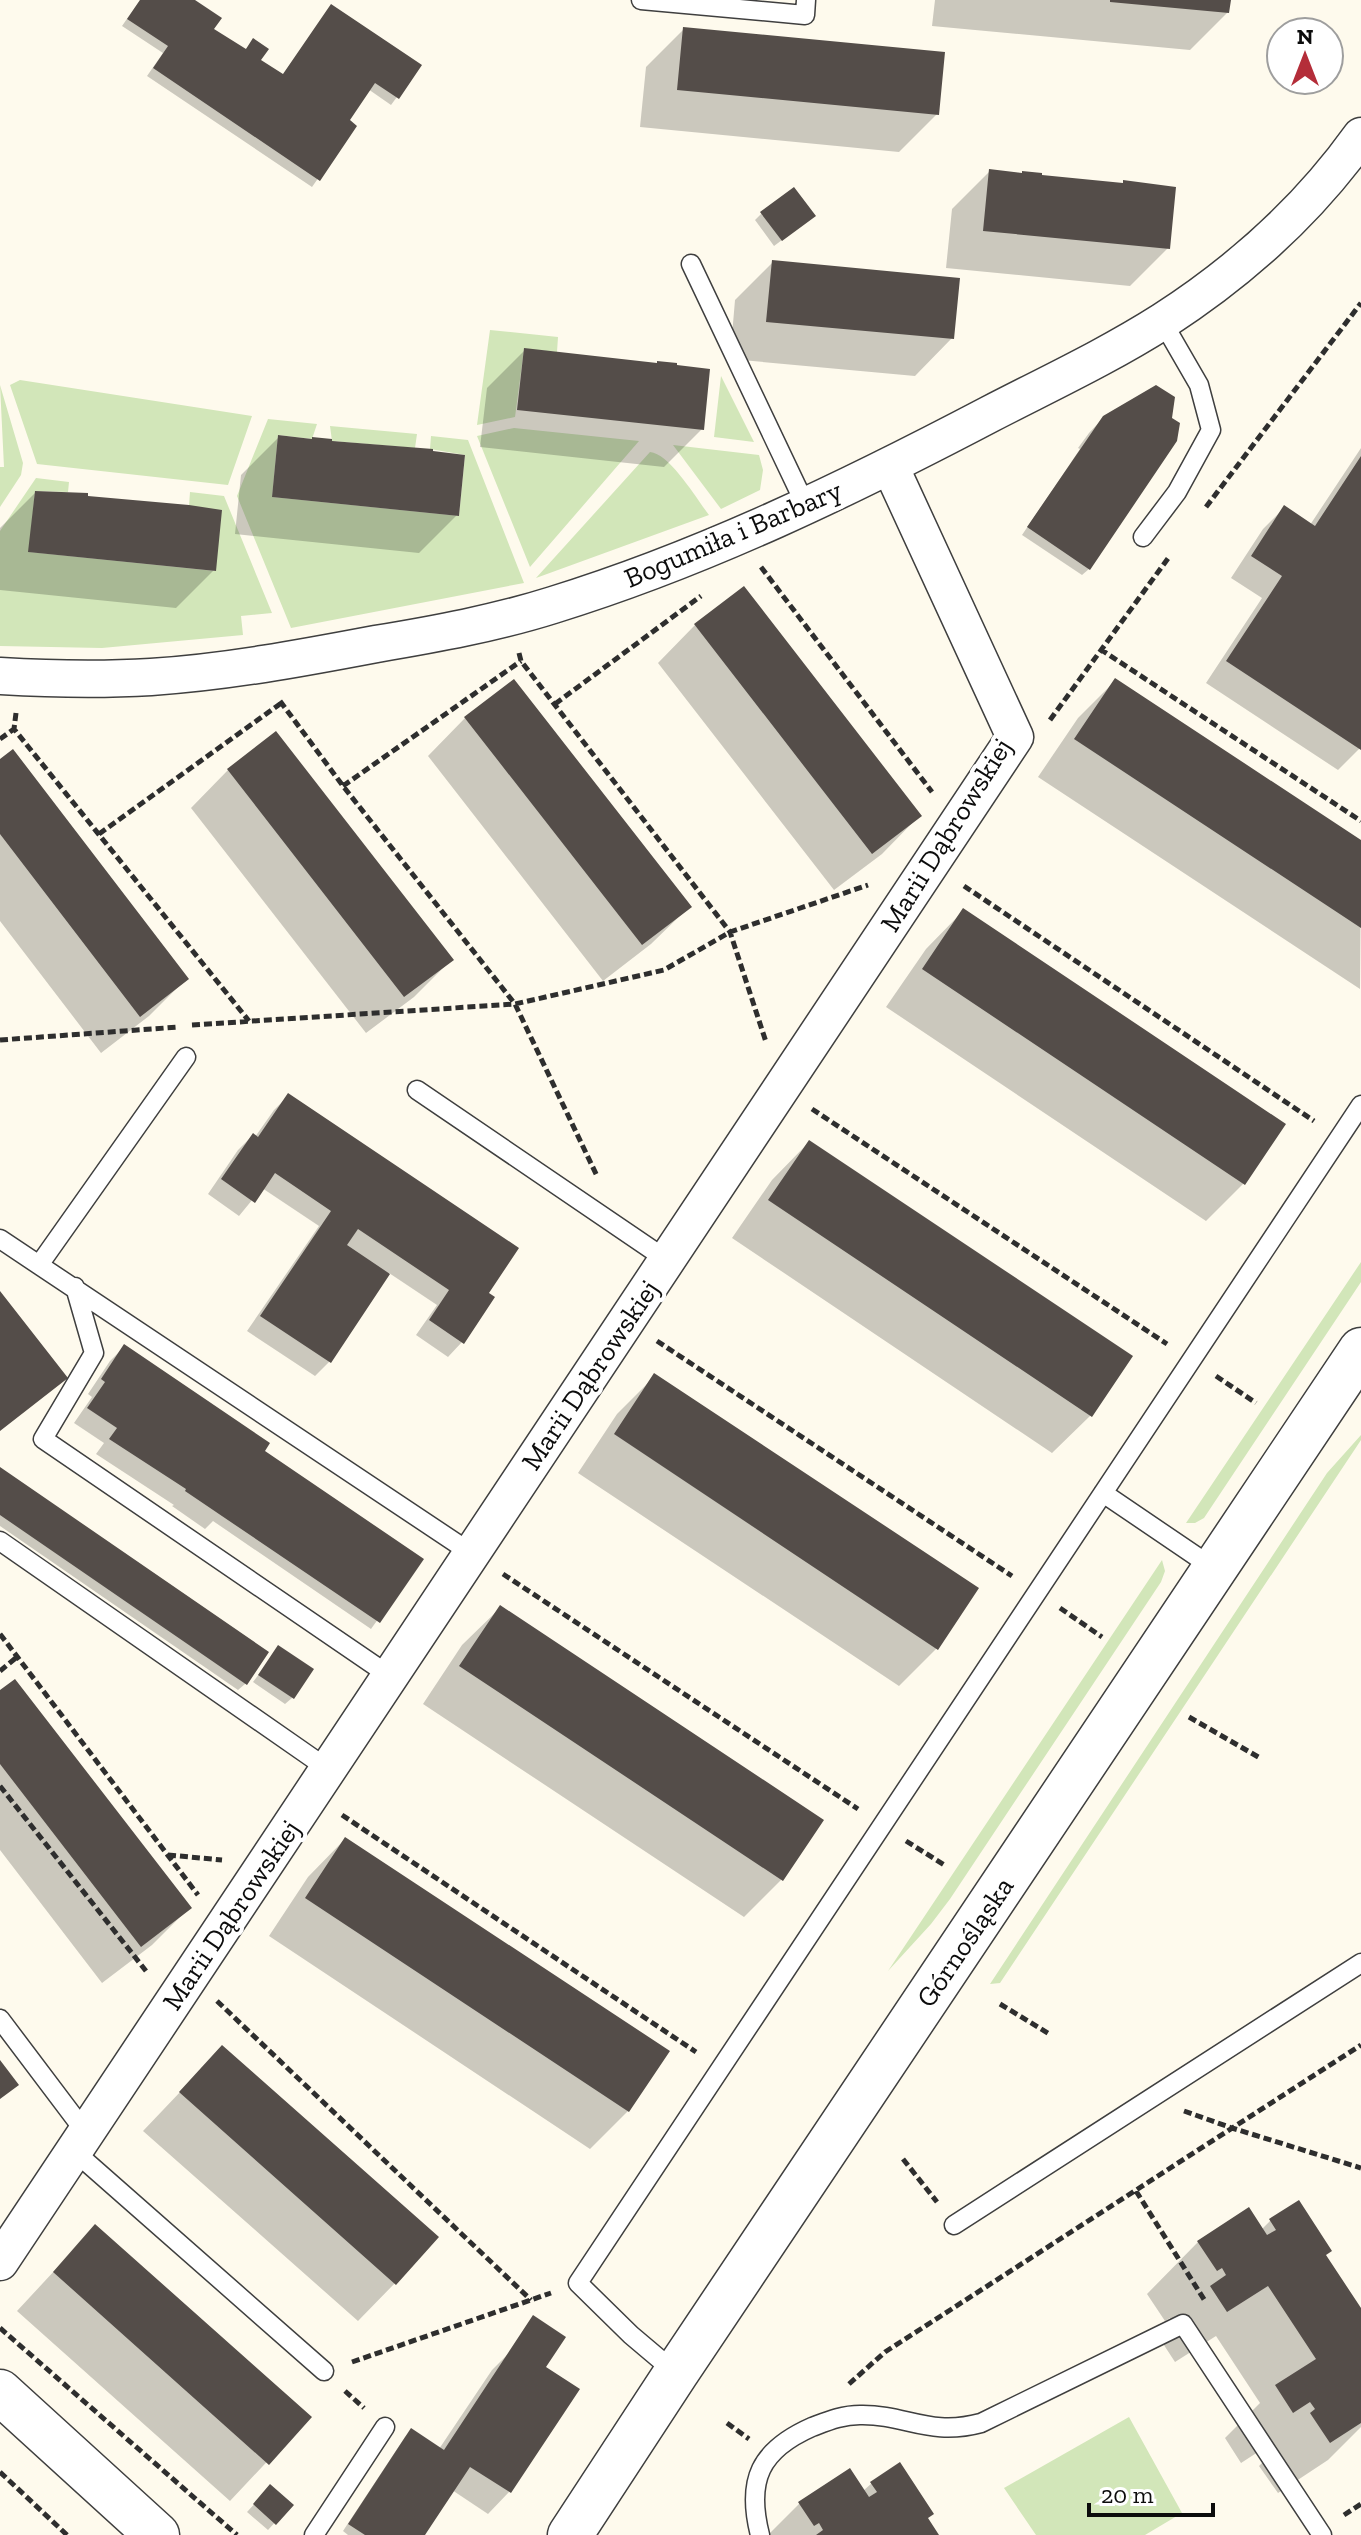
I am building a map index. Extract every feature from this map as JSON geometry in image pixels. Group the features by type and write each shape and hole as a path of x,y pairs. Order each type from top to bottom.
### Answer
{"street":[{"name":"Bogumiła i Barbary","path":"9,677 150,677 278,661 451,631 512,617 604,588 737,536 890,466 1162,321 1245,261 1284,226 1361,136"},
{"name":"Marii Dąbrowskiej","path":"0,2262 1015,737 890,466"},
{"name":"Górnośląska","path":"570,2535 1361,1350"},
{"path":"1302,1440 1361,1404"},
{"path":"3,2402 157,2535"}],"lane":[{"path":"641,0 805,15 806,0"},
{"path":"691,264 806,506"},
{"path":"1143,537 1177,492 1211,430 1199,385 1162,321"},
{"path":"39,1265 186,1057"},
{"path":"417,1090 667,1260"},
{"path":"676,2373 631,2335 578,2283 1361,1105"},
{"path":"0,1239 471,1553"},
{"path":"75,1287 94,1353 43,1439 390,1676"},
{"path":"1103,1493 1215,1569"},
{"path":"0,1541 320,1781"},
{"path":"954,2225 1361,1963"},
{"path":"0,2019 80,2142 324,2371"},
{"path":"760,2535 754,2514 753,2493 759,2473 770,2455 788,2438 838,2416 862,2414 945,2429 981,2423 1183,2324 1322,2535"},
{"path":"314,2535 385,2427"}],"path":[{"path":"1353,314 1361,315"},
{"path":"737,536 956,824"},
{"path":"555,704 704,594"},
{"path":"512,617 521,661 730,932 781,1088 1256,1403"},
{"path":"1100,649 1361,821"},
{"path":"278,661 280,704 515,1004 605,1193 611,1222"},
{"path":"343,786 521,661"},
{"path":"9,677 14,729 250,1022"},
{"path":"99,834 280,704"},
{"path":"0,739 14,729"},
{"path":"0,1040 515,1004 664,970 730,932 931,863 1339,1138"},
{"path":"626,1321 1102,1637"},
{"path":"471,1553 946,1866"},
{"path":"0,1634 222,1928"},
{"path":"0,1671 17,1657"},
{"path":"1189,1717 1260,1758"},
{"path":"320,1781 721,2069"},
{"path":"0,1786 181,1989 531,2300"},
{"path":"167,1855 265,1863"},
{"path":"1000,2004 1051,2035"},
{"path":"842,2390 885,2352 1361,2045"},
{"path":"1149,2099 1361,2168"},
{"path":"903,2159 954,2225"},
{"path":"1136,2191 1208,2307 1183,2324"},
{"path":"385,2427 324,2371 578,2283"},
{"path":"0,2328 237,2535"},
{"path":"0,2472 67,2535"}],"green space":[{"path":"490,330 558,337 557,352 524,349 515,417 477,425"},
{"path":"721,376 754,442 714,437"},
{"path":"20,380 252,416 228,485 37,464 10,385"},
{"path":"0,385 23,463 21,475 0,507 0,467 4,467"},
{"path":"268,419 317,424 312,439 278,435 272,497 459,516 465,455 430,449 431,436 468,440 524,583 291,628 237,496"},
{"path":"330,426 417,434 415,448 332,441"},
{"path":"514,428 639,441 530,567 477,436"},
{"path":"673,445 759,455 763,470 760,490 721,509"},
{"path":"650,452 674,468 709,515 536,578"},
{"path":"36,478 69,482 68,492 35,491 29,552 215,571 189,506 190,492 224,496 272,613 241,616 243,635 102,648 0,646 0,531"},
{"path":"1361,1262 1361,1282 1204,1518 1195,1523 1186,1523"},
{"path":"1361,1435 1361,1440 1000,1983 990,1984 1327,1473"},
{"path":"1162,1560 1165,1571 1161,1582 950,1899 888,1971"},
{"path":"1129,2417 1182,2513 1145,2535 1036,2535 1004,2488"}],"building":[{"path":"140,0 195,0 222,18 214,29 246,49 253,38 269,49 261,60 283,74 331,4 422,65 399,99 375,83 350,120 357,126 320,181 153,68 168,46 127,19"},
{"path":"1110,0 1231,0 1229,13"},
{"path":"683,27 945,52 939,115 677,90"},
{"path":"989,169 1176,187 1170,249 983,231"},
{"path":"794,187 816,216 782,241 760,212"},
{"path":"772,260 960,278 954,339 766,322"},
{"path":"524,348 710,369 704,430 517,410"},
{"path":"1156,385 1175,397 1172,418 1180,423 1177,441 1090,570 1027,527 1103,416"},
{"path":"278,435 433,449 465,455 459,516 272,497"},
{"path":"1361,456 1361,750 1226,661 1282,576 1251,556 1284,505 1315,526"},
{"path":"35,491 88,493 88,496 222,510 216,571 28,552"},
{"path":"744,586 922,816 872,854 694,624"},
{"path":"1115,678 1361,840 1361,928 1074,739"},
{"path":"514,679 692,907 642,945 464,717"},
{"path":"276,731 454,960 404,997 227,769"},
{"path":"13,749 189,979 140,1017 0,834 0,759"},
{"path":"963,908 1286,1124 1245,1185 922,969"},
{"path":"288,1093 519,1248 489,1293 495,1297 464,1344 429,1320 449,1290 358,1229 347,1245 390,1274 331,1363 260,1316 331,1211 275,1173 255,1203 221,1179 253,1133 258,1137"},
{"path":"809,1140 1133,1356 1092,1417 768,1200"},
{"path":"0,1291 68,1378 0,1431"},
{"path":"124,1344 270,1443 265,1451 424,1559 380,1623 109,1439 117,1428 87,1408 105,1382 101,1379"},
{"path":"654,1373 979,1588 938,1650 614,1434"},
{"path":"0,1467 269,1652 247,1685 0,1515"},
{"path":"500,1605 824,1820 783,1881 459,1666"},
{"path":"278,1645 314,1669 294,1699 258,1675"},
{"path":"15,1679 192,1908 141,1947 0,1764 0,1690"},
{"path":"345,1837 670,2051 629,2112 305,1898"},
{"path":"222,2045 439,2237 396,2285 179,2092"},
{"path":"0,2060 19,2085 0,2099"},
{"path":"1299,2200 1332,2251 1326,2255 1361,2308 1361,2423 1330,2443 1310,2413 1315,2409 1310,2402 1293,2413 1275,2385 1316,2359 1268,2286 1227,2312 1210,2286 1226,2275 1222,2268 1217,2271 1197,2241 1249,2207 1267,2235 1276,2230 1269,2219"},
{"path":"95,2224 312,2417 269,2465 53,2272"},
{"path":"533,2315 566,2337 546,2367 580,2389 511,2493 470,2467 425,2535 365,2535 348,2524 411,2428 444,2450"},
{"path":"900,2462 934,2514 928,2518 939,2535 816,2535 823,2530 819,2523 814,2526 798,2502 850,2468 869,2497 877,2492 870,2482"},
{"path":"270,2484 294,2505 276,2525 253,2504"}]}
